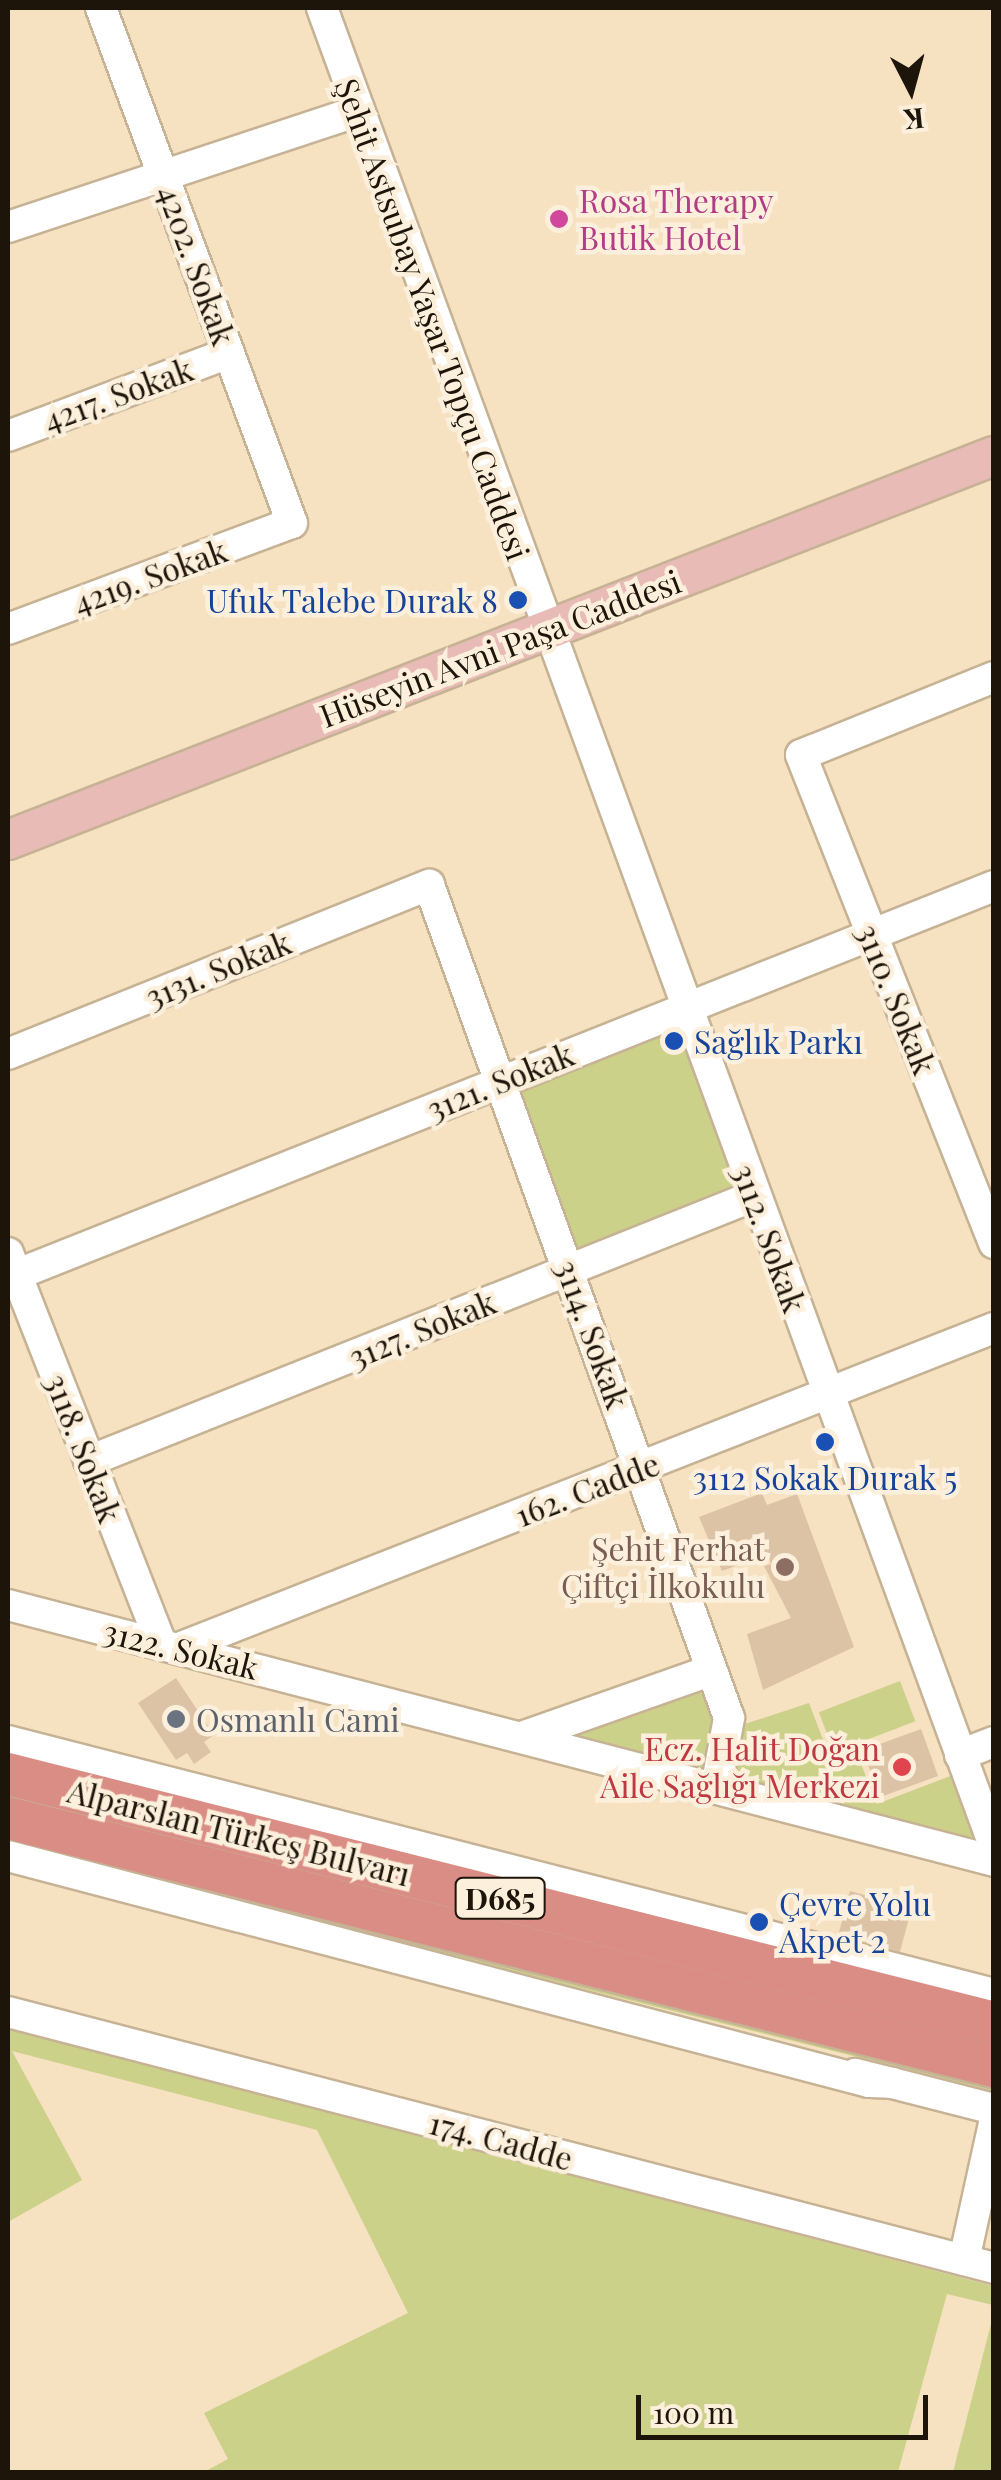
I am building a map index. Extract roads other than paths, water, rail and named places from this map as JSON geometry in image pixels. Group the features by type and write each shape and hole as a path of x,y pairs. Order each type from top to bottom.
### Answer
{"highway":[{"name":"Alparslan Türkeş Bulvarı","path":"8,1774 994,2022"},
{"name":"Alparslan Türkeş Bulvarı","path":"8,1818 994,2066"}],"main road":[{"name":"Hüseyin Avni Paşa Caddesi","path":"8,840 994,456"}],"street":[{"name":"4202. Sokak","path":"102,8 292,523"},
{"name":"Şehit Astsubay Yaşar Topçu Caddesi","path":"322,8 544,631"},
{"path":"8,227 359,111"},
{"name":"4217. Sokak","path":"8,436 230,353"},
{"name":"4219. Sokak","path":"8,629 292,523"},
{"name":"3112. Sokak","path":"544,631 994,1845"},
{"name":"3110. Sokak","path":"994,677 801,755 994,1243"},
{"name":"3131. Sokak","path":"8,1054 430,885"},
{"name":"3114. Sokak","path":"430,885 729,1718 716,1788"},
{"name":"3121. Sokak","path":"10,1269 994,886"},
{"name":"3127. Sokak","path":"89,1461 754,1196"},
{"name":"3118. Sokak","path":"10,1269 170,1645"},
{"name":"162. Cadde","path":"170,1645 642,1467 994,1328"},
{"name":"3122. Sokak","path":"8,1604 994,1861"},
{"path":"522,1738 712,1670"},
{"path":"8,1741 994,1994"},
{"path":"960,1755 994,1742"},
{"path":"8,1856 994,2109"},
{"name":"174. Cadde","path":"8,2012 979,2264"},
{"path":"979,2264 994,2123"}],"place":[{"name":"Rosa Therapy Butik Hotel","path":"559,219"},
{"name":"Ufuk Talebe Durak 8","path":"518,600"},
{"name":"Sağlık Parkı","path":"674,1041"},
{"name":"3112 Sokak Durak 5","path":"825,1442"},
{"name":"Şehit Ferhat Çiftçi İlkokulu","path":"785,1567"},
{"name":"Osmanlı Cami","path":"176,1719"},
{"name":"Ecz. Halit Doğan Aile Sağlığı Merkezi","path":"902,1767"},
{"name":"Çevre Yolu Akpet 2","path":"759,1922"}]}
